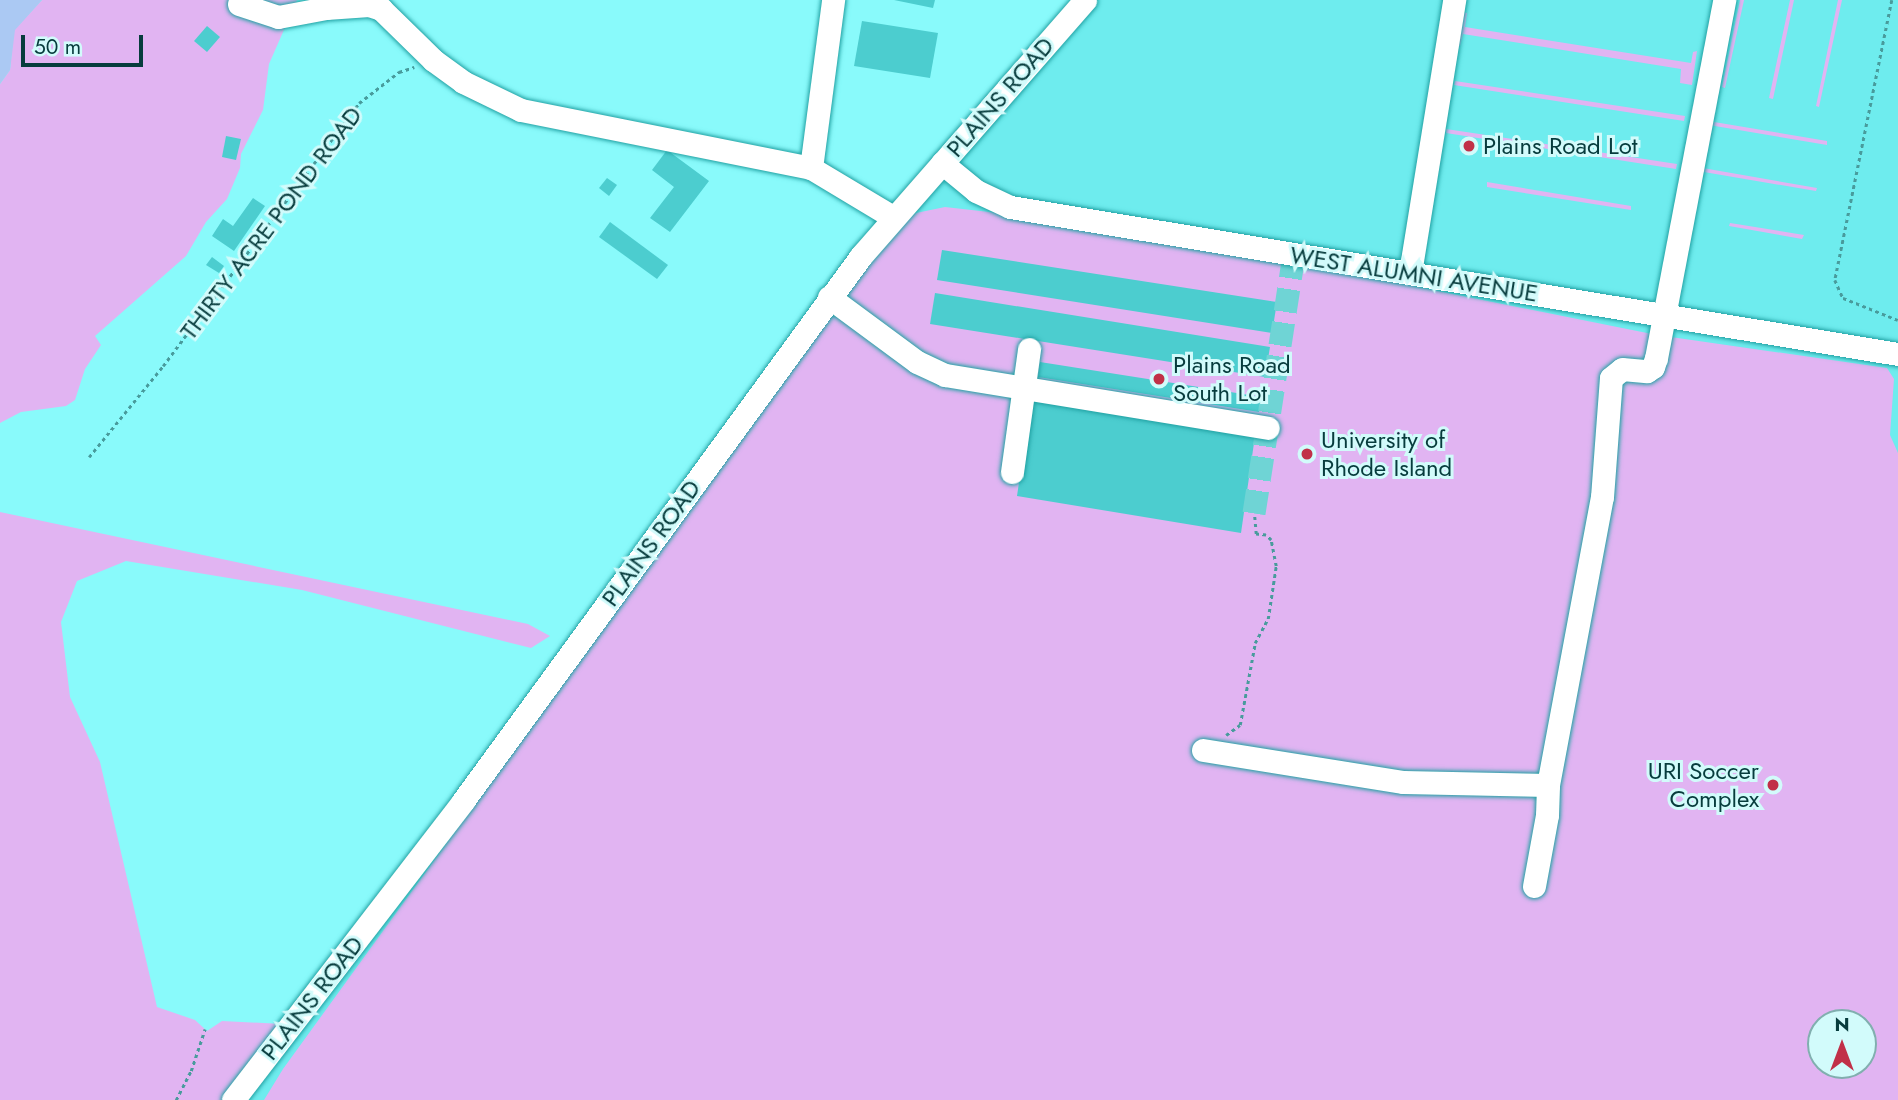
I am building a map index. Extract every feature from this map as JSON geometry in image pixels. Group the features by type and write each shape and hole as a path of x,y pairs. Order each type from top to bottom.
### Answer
{"street":[{"path":"811,168 833,0"},
{"name":"PLAINS ROAD","path":"233,1100 463,801 829,297 893,217 1085,0"},
{"path":"1410,274 1454,0"},
{"path":"1534,886 1547,815 1548,785 1602,497 1611,379 1622,369 1641,372 1653,367 1724,0"},
{"path":"239,4 278,17 326,8 369,5 381,9 433,60 463,82 522,110 811,168 893,217"},
{"name":"WEST ALUMNI AVENUE","path":"942,163 976,191 1010,206 1898,354"},
{"path":"829,297 917,362 945,375 1268,428"},
{"path":"1012,472 1029,349"},
{"path":"1203,750 1403,782 1548,785"}],"path":[{"path":"1892,0 1835,280 1843,298 1898,320"},
{"name":"THIRTY ACRE POND ROAD","path":"89,457 163,366 359,103 399,72 433,60"},
{"path":"1203,750 1240,725 1255,643 1268,619 1276,566 1271,540 1266,535 1256,534 1254,513"},
{"path":"176,1100 205,1029"}],"shaded area":[{"path":"0,0 42,0 15,30 10,70 0,84"},
{"path":"42,0 297,0 269,64 263,110 241,154 240,168 227,199 206,222 186,256 95,336 101,345 85,369 75,400 66,406 21,412 0,423 0,84 10,70 14,30"},
{"name":"University of Rhode Island","path":"1087,0 1898,0 1898,1100 227,1100 806,328"},
{"path":"1740,0 1744,0 1725,88 1722,87"},
{"path":"1790,0 1794,0 1773,99 1769,98"},
{"path":"1838,0 1842,0 1819,107 1816,106"},
{"path":"1462,12 1467,13 1465,27 1691,63 1693,52 1697,51 1692,85 1680,83 1681,69 1463,34 1460,46 1457,46"},
{"path":"1455,81 1685,116 1684,121 1454,85"},
{"path":"1708,121 1827,141 1827,145 1709,125"},
{"path":"1446,129 1677,164 1676,169 1446,133"},
{"path":"1697,167 1817,188 1816,191 1698,171"},
{"path":"1487,182 1631,206 1631,210 1487,187"},
{"name":"University of Rhode Island","path":"945,207 1115,226 1657,335 1887,368 1894,379 1890,435 1898,453 1898,1100 264,1100 283,1069 886,237 916,213"},
{"path":"1730,223 1804,235 1802,239 1729,226"},
{"path":"0,512 528,624 550,636 531,648 302,590 126,561 77,581 61,622 70,697 100,762 157,1007 195,1020 207,1031 222,1021 283,1024 233,1100 0,1100"}],"building":[{"path":"894,0 935,0 933,8"},
{"path":"862,21 938,33 930,78 854,66"},
{"path":"207,26 220,37 207,52 194,41"},
{"path":"226,136 241,139 236,160 222,157"},
{"path":"667,150 709,181 670,232 650,218 674,187 652,170"},
{"path":"607,178 617,185 609,196 599,188"},
{"path":"253,198 265,206 234,251 212,236 223,219 233,226"},
{"path":"610,222 668,265 657,279 599,237"},
{"path":"942,250 1277,302 1272,333 937,280"},
{"path":"212,257 224,266 219,273 206,265"},
{"path":"935,293 1270,347 1265,377 930,324"},
{"path":"1040,362 1262,397 1259,412 1038,377"},
{"path":"1031,401 1255,436 1241,533 1017,496"}],"tunnel":[{"path":"1254,513 1294,254"}],"place":[{"name":"Plains Road Lot","path":"1469,146"},
{"name":"Plains Road South Lot","path":"1159,379"},
{"name":"University of Rhode Island","path":"1307,454"},
{"name":"URI Soccer Complex","path":"1773,785"}]}
